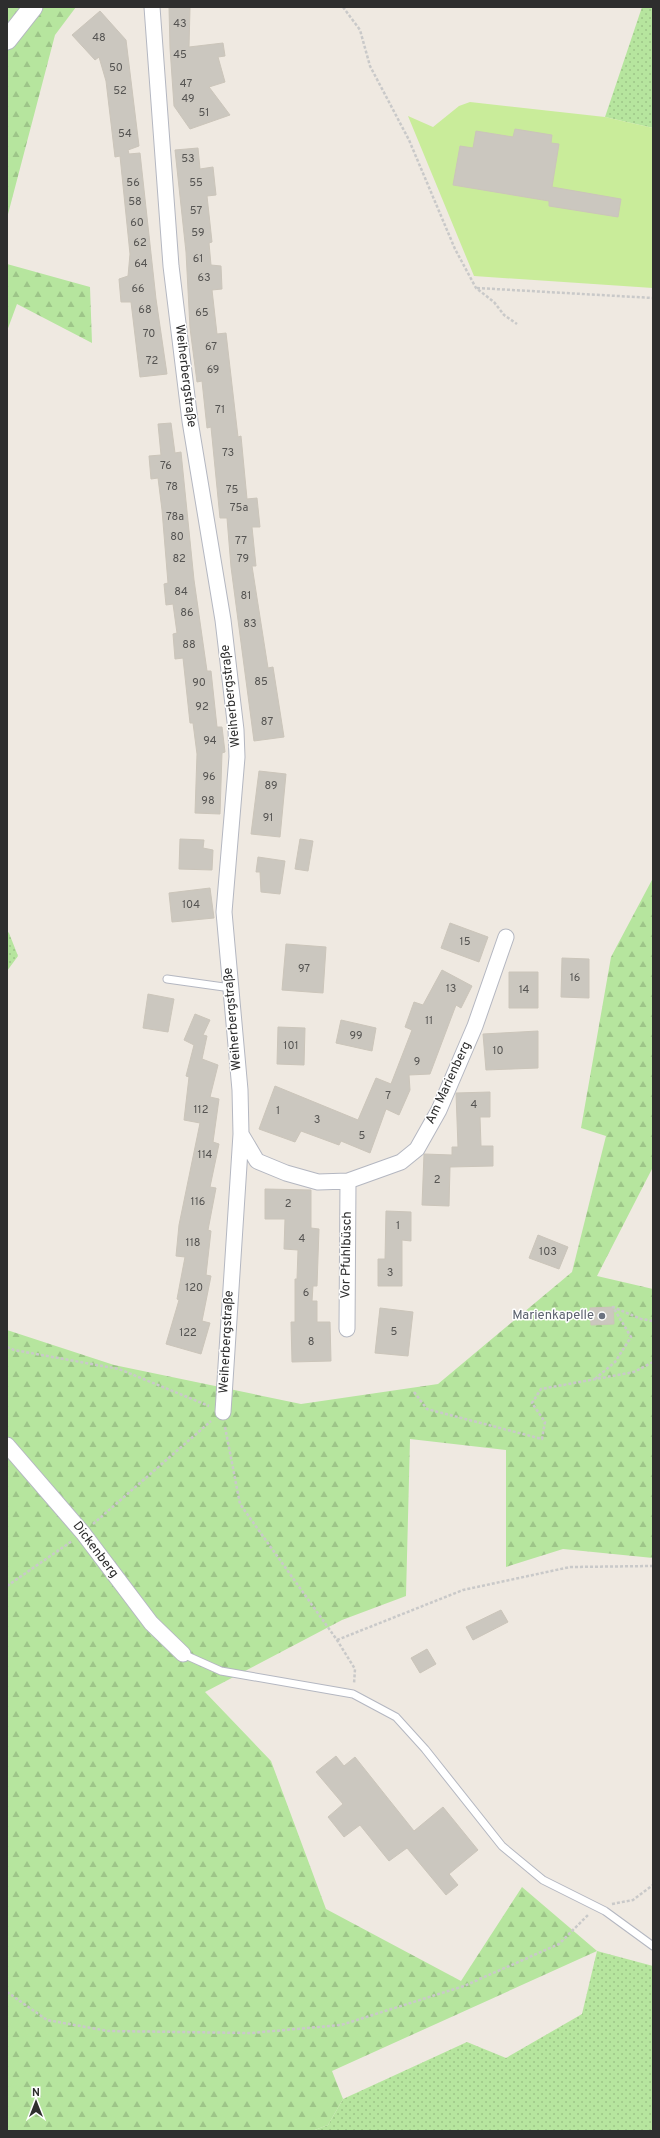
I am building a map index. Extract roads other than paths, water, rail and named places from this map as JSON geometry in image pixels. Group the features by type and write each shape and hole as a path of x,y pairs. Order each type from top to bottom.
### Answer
{"street":[{"path":"7,40 33,7"},
{"name":"Weiherbergstraße","path":"152,7 171,266 190,421 223,620 236,730 237,757 224,912 240,1090 241,1134 223,1412"},
{"name":"Am Marienberg","path":"241,1134 257,1160 286,1174 318,1182 348,1181 401,1162 417,1149 439,1110 475,1026 506,937"},
{"name":"Vor Pfuhlbüsch","path":"347,1329 348,1181"},
{"name":"Dickenberg","path":"7,1445 83,1532 151,1623 183,1654"}],"lane":[{"path":"168,979 231,988"},
{"path":"183,1654 221,1671 353,1694 396,1717 425,1749 502,1846 543,1880 605,1911 653,1946"}],"place":[{"name":"Marienkapelle","path":"602,1316"}]}
